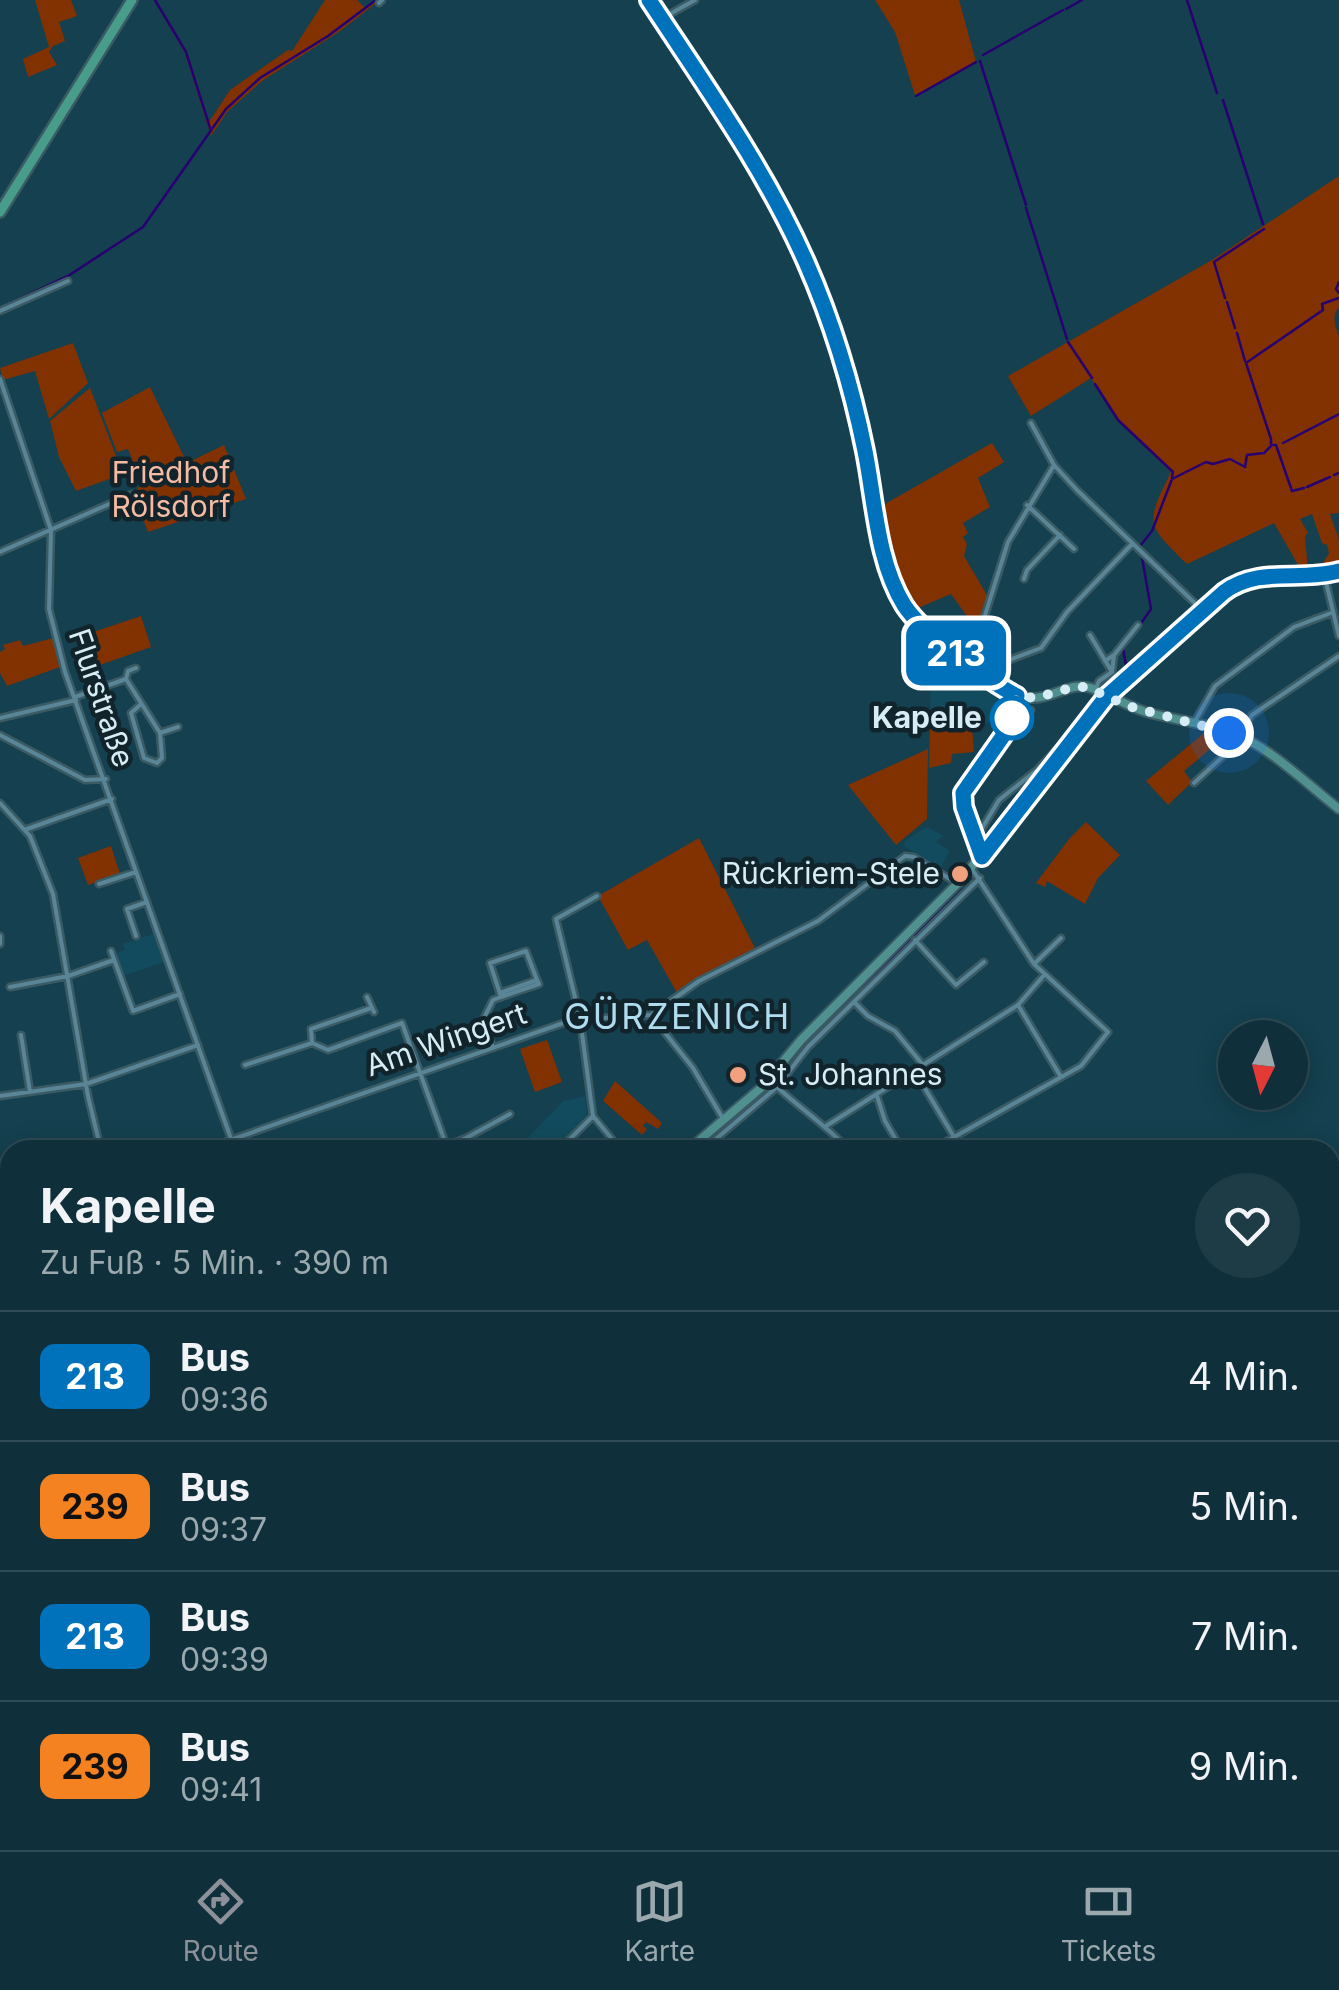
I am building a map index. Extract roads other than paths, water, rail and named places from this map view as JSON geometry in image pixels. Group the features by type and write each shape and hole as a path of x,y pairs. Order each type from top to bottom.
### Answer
{"main road":[{"path":"0,212 132,0"}],"street":[{"path":"648,0 763,178 807,264 856,412 891,578 904,606 926,630 1017,696 1040,698 1080,686 1146,712 1240,738 1339,808"},
{"path":"661,19 695,0"},
{"path":"0,311 68,281"},
{"name":"Flurstraße","path":"0,379 51,530 49,609 57,646 232,1140"},
{"path":"1031,423 1054,465 1203,611"},
{"path":"968,662 1008,542 1054,465"},
{"path":"0,552 132,494"},
{"path":"1028,505 1074,549"},
{"path":"1024,579 1027,570 1060,536"},
{"path":"974,648 988,668 1041,648 1067,612 1132,544"},
{"path":"700,1140 762,1088 801,1040 972,869 1106,697 1235,584 1254,576 1339,571"},
{"path":"1324,574 1339,636"},
{"path":"1194,723 1216,686 1294,627 1332,613"},
{"path":"1105,661 1138,625"},
{"path":"1090,635 1113,671"},
{"path":"1095,690 1113,671 1114,655"},
{"path":"1194,783 1240,738 1252,715 1339,656"},
{"path":"136,668 128,672 126,679 160,733 160,762 147,762 130,716 140,705"},
{"path":"0,718 76,699 126,679"},
{"path":"982,857 963,793 1010,726 1017,696"},
{"path":"1010,726 1017,725 1030,710"},
{"path":"160,733 178,727"},
{"path":"975,840 999,800 1045,762 1074,728 1082,727"},
{"path":"0,735 85,780 106,780"},
{"path":"1026,779 1034,788"},
{"path":"25,830 112,799"},
{"path":"0,803 25,830 53,894 100,1140"},
{"path":"724,1120 694,1068 651,1015 699,981 818,921 905,856 914,857 958,884"},
{"path":"949,1140 1084,1064 1108,1032 1034,964 972,869"},
{"path":"99,884 136,872"},
{"path":"715,1140 777,1087 793,1064 980,878"},
{"path":"597,896 556,919 580,1018 592,1116 612,1140"},
{"path":"136,936 127,909 147,902"},
{"path":"0,936 0,944"},
{"path":"1034,964 1061,938"},
{"path":"915,940 956,985 984,962"},
{"path":"111,951 132,1010 180,994"},
{"path":"492,1048 483,1020 492,1000 539,984 528,952 490,964 501,995"},
{"path":"10,987 68,976 114,960"},
{"path":"826,1126 1018,1005 1044,974"},
{"path":"312,1043 311,1029 372,1010 367,997"},
{"path":"854,1002 868,1016 895,1031 922,1065"},
{"path":"1018,1005 1060,1077"},
{"name":"Am Wingert","path":"232,1140 580,1018 651,1015"},
{"path":"246,1065 312,1043 328,1050 402,1024 445,1140"},
{"path":"21,1035 30,1092"},
{"path":"0,1096 86,1084 198,1045"},
{"path":"914,1070 954,1137"},
{"path":"777,1087 839,1140"},
{"path":"876,1094 896,1140"},
{"path":"463,1140 510,1114"},
{"path":"569,1140 592,1116"}],"waterway":[{"path":"155,0 186,52 211,131"},
{"path":"0,308 68,276 143,227 226,109 260,78 328,36 376,0"},
{"path":"1066,9 1082,0"},
{"path":"1187,0 1217,93"},
{"path":"983,55 1063,10"},
{"path":"980,61 1026,205"},
{"path":"916,96 976,62"},
{"path":"1223,100 1263,224"},
{"path":"1026,208 1067,339"},
{"path":"1225,298 1214,262 1264,229"},
{"path":"1339,282 1339,293"},
{"path":"1126,665 1123,649 1151,609 1140,546 1152,531 1172,479 1206,462 1230,459 1245,467 1247,455 1264,453 1271,446 1246,363 1323,310 1322,304 1339,298"},
{"path":"1227,302 1235,328"},
{"path":"1237,333 1245,361"},
{"path":"1068,342 1092,378"},
{"path":"1095,384 1118,420 1173,472 1172,477"},
{"path":"1283,443 1339,414"},
{"path":"1273,445 1292,491 1304,488"},
{"path":"1334,475 1339,473"},
{"path":"1307,487 1330,477"},
{"path":"1033,782 1053,756"},
{"path":"863,986 961,887"},
{"path":"709,1140 771,1086 791,1058 851,998"}],"place":[{"name":"Kapelle","path":"1012,718"},
{"name":"Rückriem-Stele","path":"960,874"},
{"name":"St. Johannes","path":"738,1075"}],"district":[{"name":"GÜRZENICH","path":"678,1017"}],"park label":[{"name":"Friedhof Rölsdorf","path":"171,490"}]}
